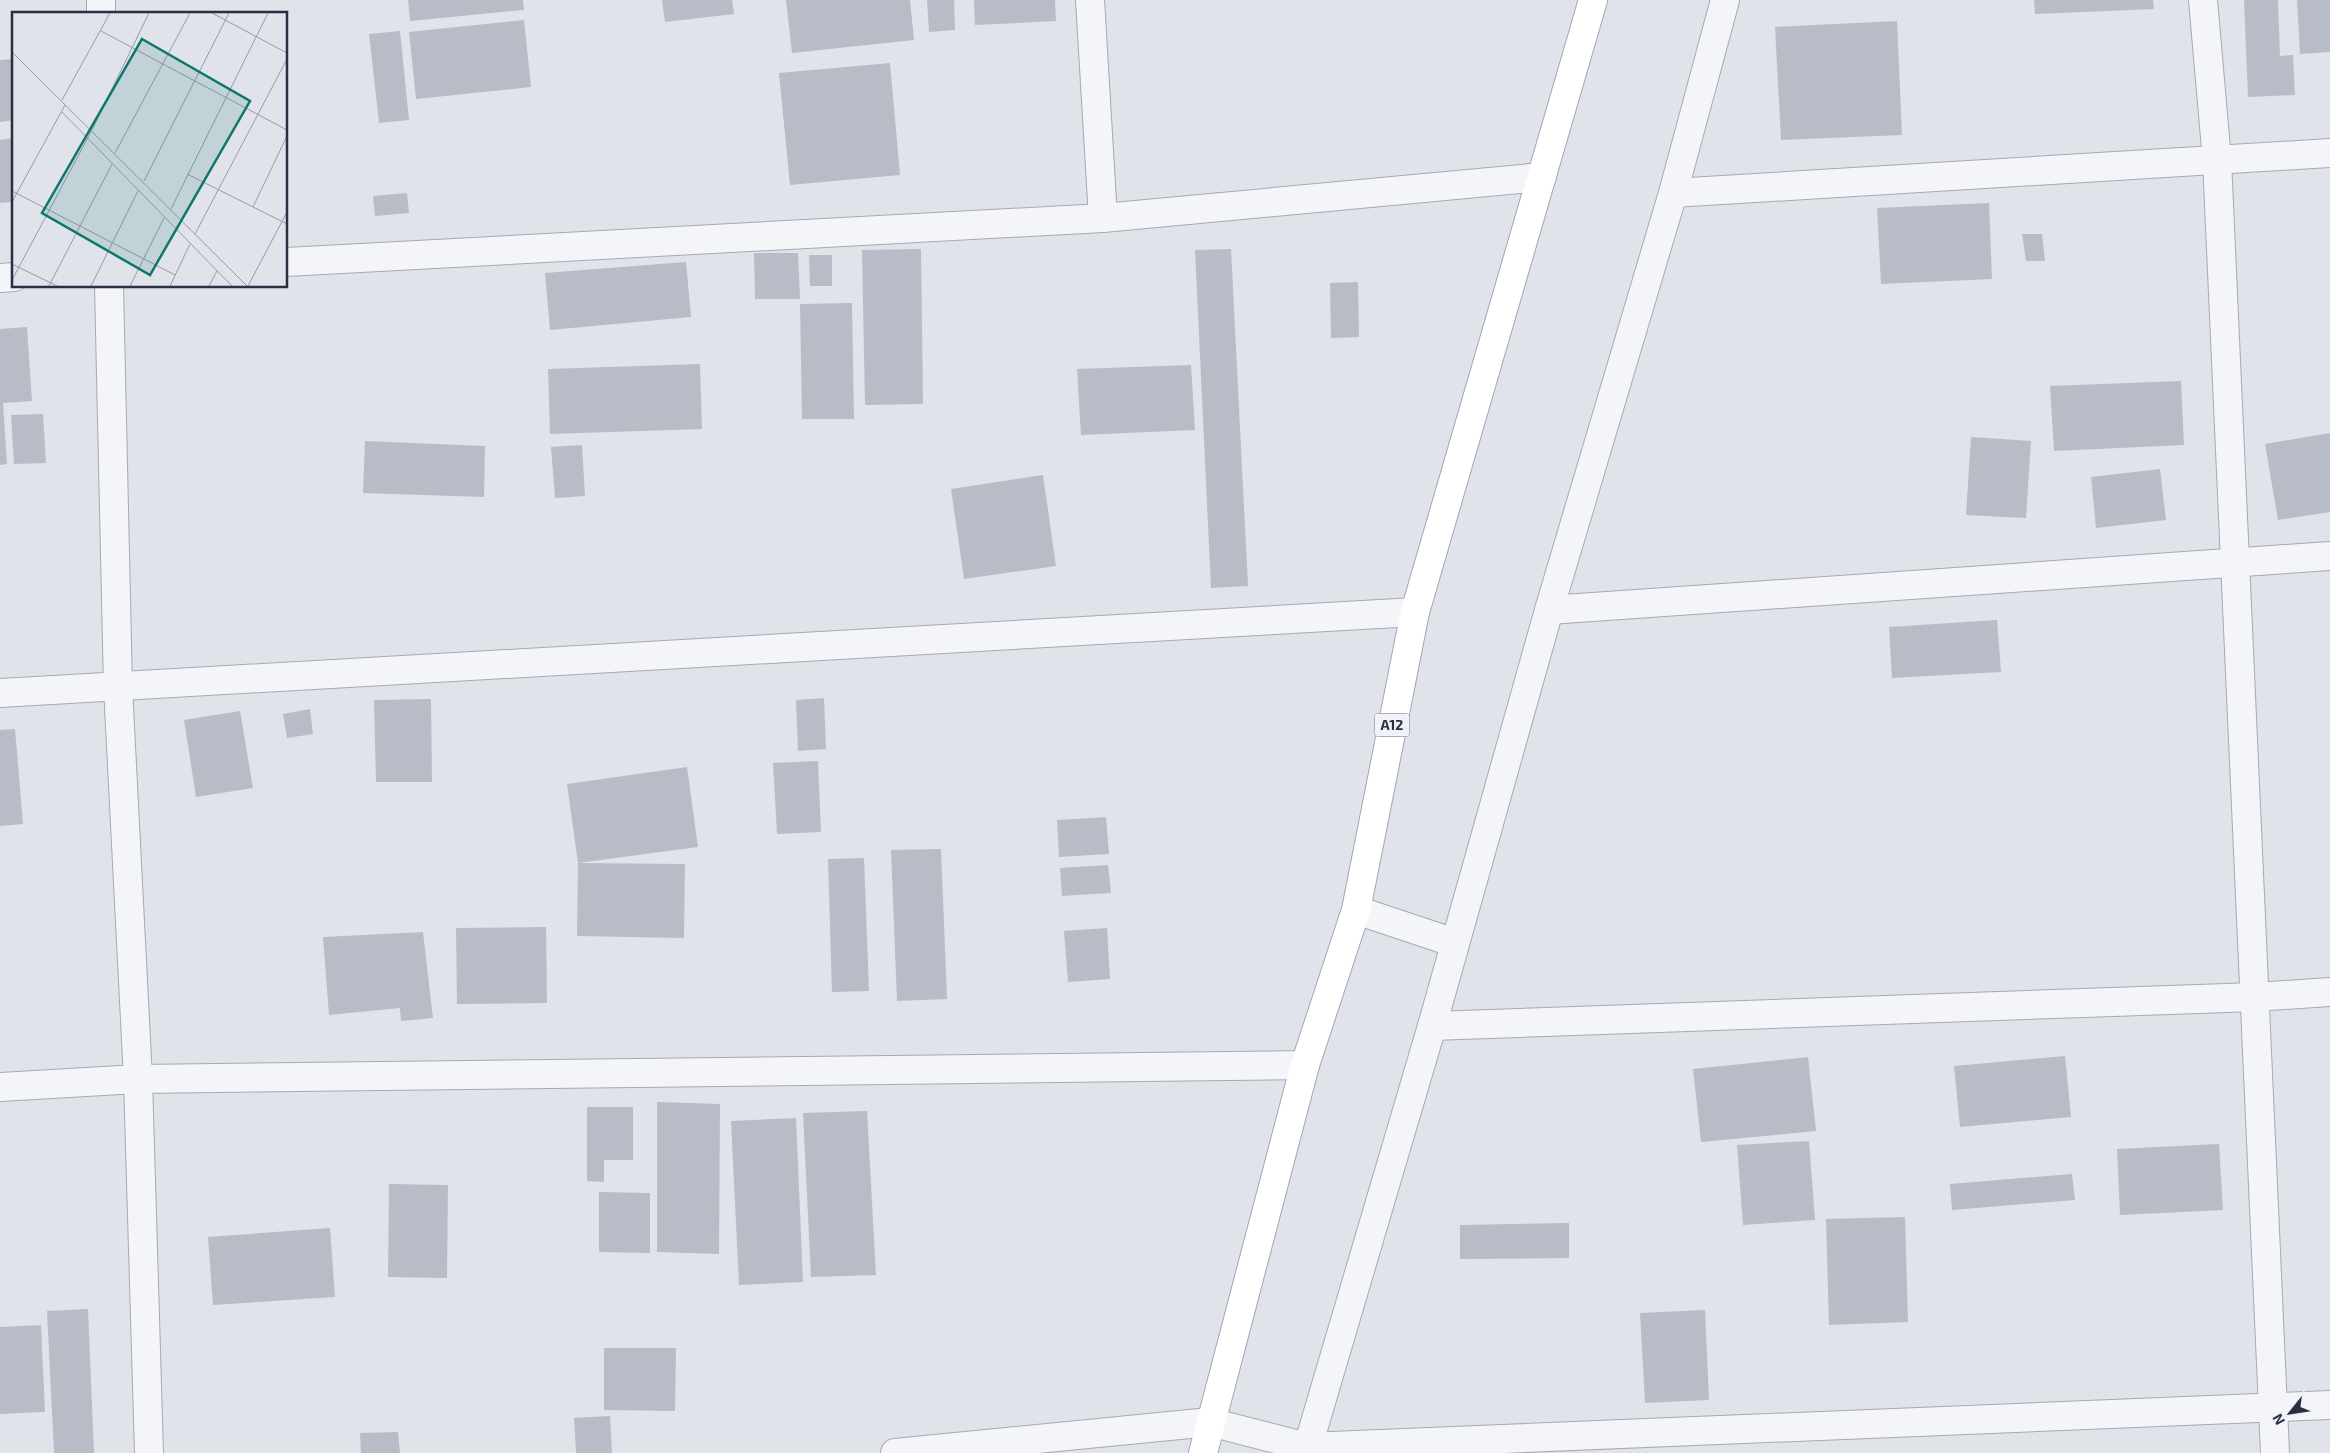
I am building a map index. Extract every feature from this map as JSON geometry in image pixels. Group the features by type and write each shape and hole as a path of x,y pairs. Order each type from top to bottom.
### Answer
{"main road":[{"name":"A12","path":"1203,1453 1304,1064 1356,910 1415,612 1594,0"}],"street":[{"path":"1090,0 1103,218"},
{"path":"1306,1450 1432,1026 1549,610 1673,193 1725,0"},
{"path":"2203,0 2216,160 2236,562 2275,1453"},
{"path":"1673,193 2330,153"},
{"path":"288,262 1103,218 1542,177"},
{"path":"109,288 118,688 138,1079 149,1453"},
{"path":"1549,610 2330,556"},
{"path":"0,693 118,688 1415,612"},
{"path":"1356,910 1455,944"},
{"path":"1432,1026 2254,997 2330,992"},
{"path":"0,1087 138,1079 1304,1064"},
{"path":"896,1453 1210,1422 1306,1450 2330,1404"}],"building":[{"path":"408,0 523,0 524,10 410,21"},
{"path":"662,0 732,0 734,14 665,22"},
{"path":"786,0 910,0 914,40 792,53"},
{"path":"927,0 954,0 955,30 929,32"},
{"path":"974,0 1055,0 1056,21 975,25"},
{"path":"2034,0 2153,0 2154,9 2035,14"},
{"path":"2244,0 2278,0 2280,56 2293,55 2295,95 2248,97"},
{"path":"2297,0 2330,0 2330,52 2300,54"},
{"path":"524,20 531,87 416,99 409,32"},
{"path":"1897,21 1902,135 1781,140 1775,27"},
{"path":"400,31 409,120 379,123 369,34"},
{"path":"12,59 12,120 0,122 0,60"},
{"path":"890,63 900,175 790,185 779,73"},
{"path":"12,138 12,202 0,203 0,140"},
{"path":"407,193 409,213 375,216 373,196"},
{"path":"1989,203 1992,279 1881,284 1877,208"},
{"path":"2022,234 2042,234 2045,261 2026,261"},
{"path":"921,249 923,404 865,405 862,250"},
{"path":"1231,249 1248,586 1211,588 1195,250"},
{"path":"754,253 798,253 800,299 755,299"},
{"path":"809,255 832,255 832,286 810,286"},
{"path":"686,262 691,317 550,330 545,273"},
{"path":"1358,282 1359,337 1331,338 1330,283"},
{"path":"852,303 854,419 802,419 800,304"},
{"path":"27,327 32,401 3,403 7,464 0,465 0,329"},
{"path":"700,364 702,429 550,434 548,369"},
{"path":"1191,365 1195,430 1081,435 1077,369"},
{"path":"2181,381 2184,445 2054,451 2050,386"},
{"path":"43,414 46,463 14,464 11,415"},
{"path":"2330,433 2330,512 2278,520 2265,444"},
{"path":"1971,437 2031,441 2026,518 1966,515"},
{"path":"365,441 485,446 484,497 363,493"},
{"path":"582,445 585,496 555,498 551,447"},
{"path":"2160,469 2166,520 2096,528 2091,477"},
{"path":"1043,475 1056,566 964,579 951,489"},
{"path":"1997,620 2001,672 1892,678 1889,627"},
{"path":"824,698 826,749 798,751 796,700"},
{"path":"431,699 432,782 376,782 374,700"},
{"path":"310,709 313,734 287,738 283,714"},
{"path":"240,711 253,788 196,797 184,720"},
{"path":"15,729 23,824 0,826 0,730"},
{"path":"818,761 821,832 777,834 773,763"},
{"path":"687,767 698,847 578,863 567,784"},
{"path":"1106,817 1109,854 1059,857 1057,820"},
{"path":"941,849 947,999 897,1001 891,850"},
{"path":"864,858 869,991 832,992 828,859"},
{"path":"578,863 685,864 684,938 577,936"},
{"path":"1108,865 1111,893 1062,896 1060,868"},
{"path":"546,927 547,1003 457,1004 456,928"},
{"path":"1107,928 1110,979 1068,982 1064,931"},
{"path":"423,932 433,1018 401,1021 400,1008 329,1015 323,937"},
{"path":"2065,1056 2071,1117 1960,1127 1954,1066"},
{"path":"1808,1057 1816,1131 1701,1142 1693,1069"},
{"path":"657,1102 720,1104 719,1254 657,1252"},
{"path":"587,1107 633,1107 633,1160 604,1160 604,1182 587,1181"},
{"path":"867,1111 876,1275 811,1277 803,1113"},
{"path":"796,1118 803,1282 739,1285 731,1121"},
{"path":"1809,1141 1815,1220 1743,1225 1737,1145"},
{"path":"2219,1144 2223,1210 2120,1215 2117,1149"},
{"path":"2072,1174 2075,1200 1952,1210 1950,1184"},
{"path":"389,1184 448,1185 447,1278 388,1277"},
{"path":"599,1192 650,1193 650,1253 599,1252"},
{"path":"1905,1217 1908,1322 1829,1325 1826,1219"},
{"path":"1569,1223 1569,1258 1460,1259 1460,1225"},
{"path":"330,1228 335,1297 213,1305 208,1237"},
{"path":"88,1309 94,1453 54,1453 47,1311"},
{"path":"1705,1310 1709,1400 1645,1403 1640,1313"},
{"path":"41,1325 45,1412 0,1414 0,1327"},
{"path":"604,1348 676,1348 675,1411 604,1410"},
{"path":"610,1416 612,1453 576,1453 574,1418"},
{"path":"398,1432 400,1453 361,1453 360,1433"}]}
